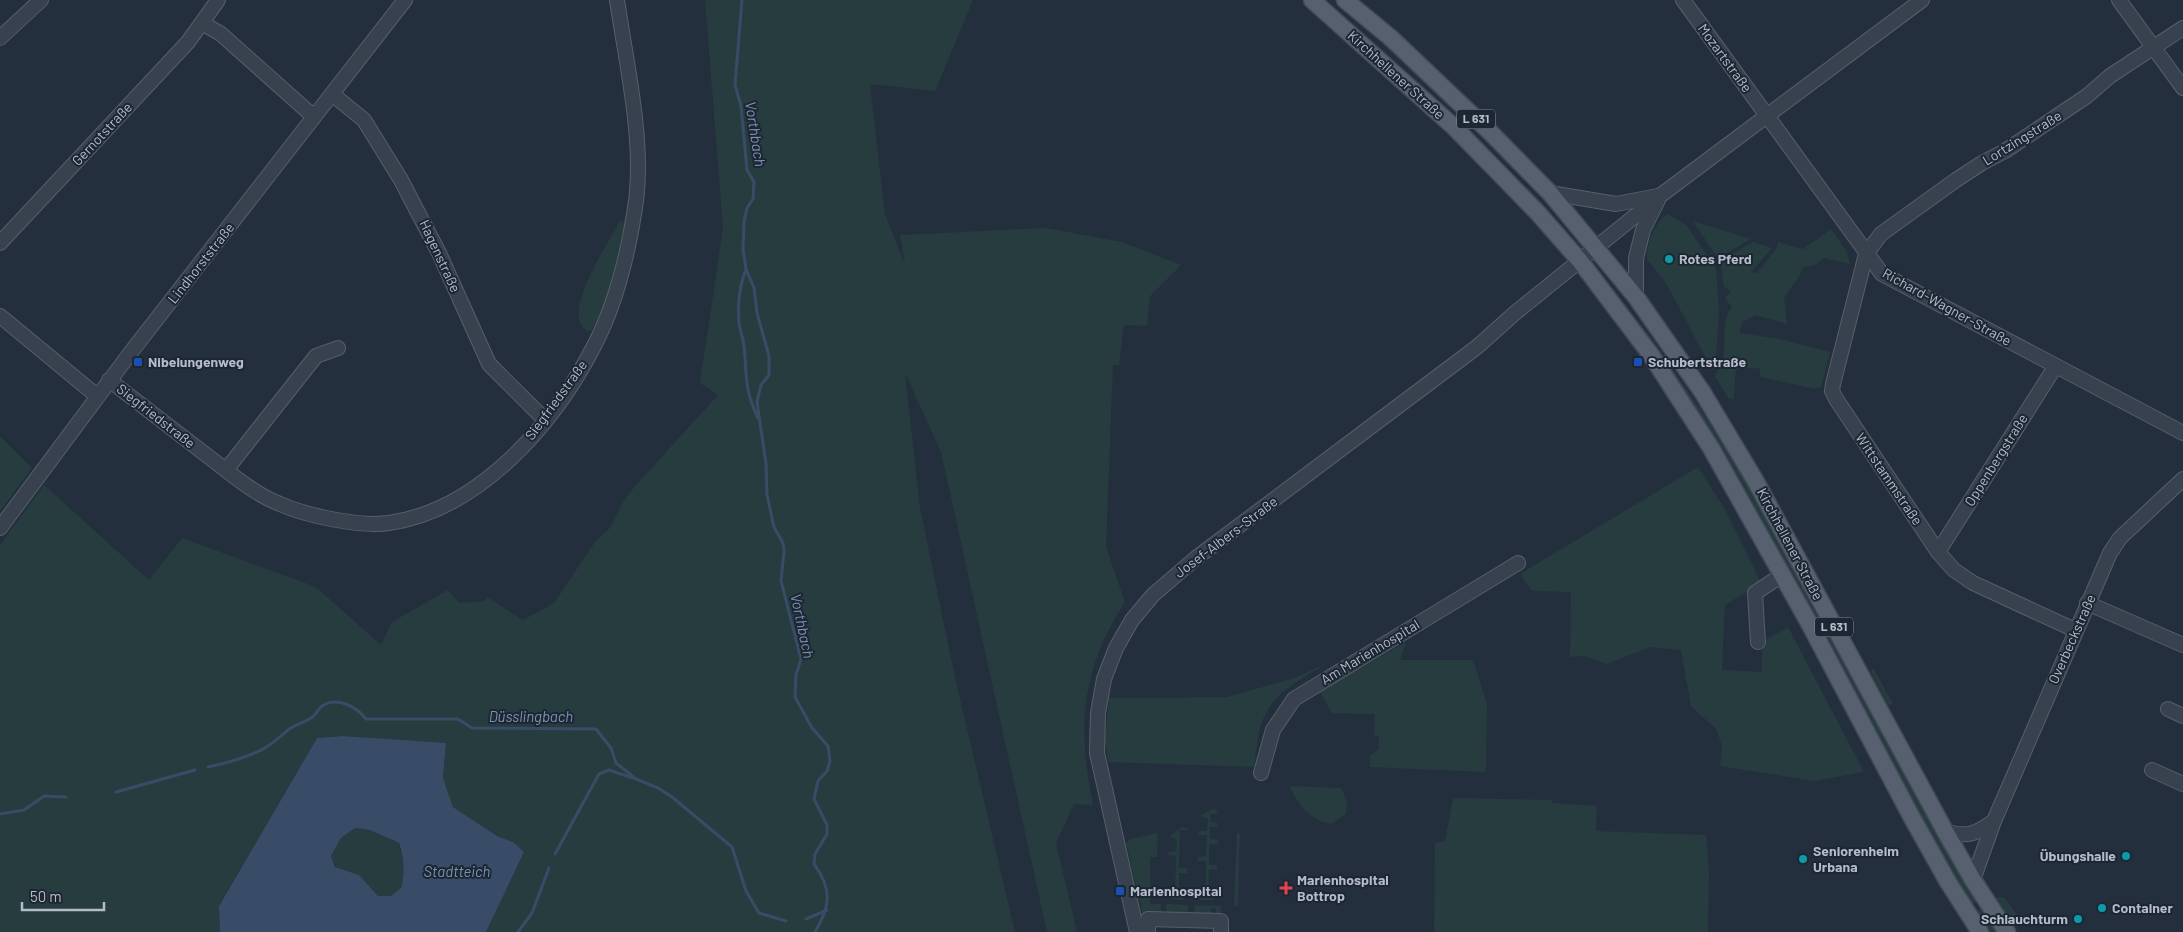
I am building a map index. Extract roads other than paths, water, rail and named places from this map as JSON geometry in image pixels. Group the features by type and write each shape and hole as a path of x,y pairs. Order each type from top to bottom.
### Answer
{"main road":[{"name":"Kirchhellener Straße","path":"1312,0 1454,127 1537,212 1580,261 1651,355 1706,440 1782,575 1948,882 1980,932"},
{"name":"Kirchhellener Straße","path":"1345,0 1390,38 1490,132 1550,193 1636,297 1704,393 1755,480 1945,832 1973,880"},
{"name":"L 631","path":"1973,880 2007,932"}],"street":[{"path":"0,38 41,0"},
{"name":"Gernotstraße","path":"0,242 188,42 218,0"},
{"name":"Lindhorststraße","path":"0,528 97,396 405,0"},
{"name":"Siegfriedstraße","path":"110,380 226,470 252,489 281,505 343,521 386,523 417,516 463,497 487,480 545,420 575,379 594,347 614,300 636,198 638,156 617,0"},
{"name":"Mozartstraße","path":"1683,0 1767,116"},
{"path":"1580,261 1661,195 1922,0"},
{"path":"2120,0 2183,88"},
{"path":"202,24 221,34 314,117"},
{"name":"Lortzingstraße","path":"1866,254 1881,234 1982,163 2005,151 2055,118 2183,28"},
{"name":"Hagenstraße","path":"332,94 364,120 401,180 439,253 489,364 545,420"},
{"name":"Richard-Wagner-Straße","path":"1767,116 1882,274 2183,433"},
{"path":"1550,193 1616,204 1661,195"},
{"path":"1636,297 1636,258 1643,230 1661,195"},
{"name":"Wittstammstraße","path":"1866,254 1832,391 1836,399 1938,552 1954,570 1973,583 2075,630"},
{"name":"Josef-Albers-Straße","path":"1138,932 1097,753 1098,714 1104,679 1116,648 1132,620 1153,595 1196,558 1478,347 1580,261"},
{"path":"0,316 97,396"},
{"path":"226,470 316,356 338,348"},
{"name":"Oppenbergstraße","path":"1938,552 2055,367"},
{"name":"Overbeckstraße","path":"1973,880 1994,821 2075,630 2110,553 2120,538 2183,479"},
{"name":"Am Marienhospital","path":"1261,774 1273,730 1294,699 1518,564"},
{"name":"Kirchhellener Straße","path":"1758,642 1755,593 1782,575"},
{"path":"2087,603 2183,646"},
{"path":"2168,710 2183,716"},
{"path":"2152,770 2183,784"},
{"path":"1945,832 1956,835 1978,833 1994,821"},
{"path":"1148,932 1148,919 1221,921 1221,932"}],"water":[{"name":"Stadtteich","path":"342,736 446,743 443,778 453,807 497,836 513,842 524,852 486,932 220,932 219,906 317,738","holes":["355,828 370,830 399,843 402,854 403,877 401,888 391,896 378,896 359,875 335,867 331,856 341,838"]}],"waterway":[{"name":"Vorthbach","path":"742,0 735,85 741,106 747,170 754,182 753,199 747,208 744,222 743,249 746,269 754,288 757,313 769,356 769,375 761,385 757,402 766,464 767,495 774,527 783,543 781,581 801,659 796,675 795,697 812,728 828,746 830,761 827,771 818,781 814,799 827,825 827,834 815,854 814,864 827,890 824,914 815,932"},
{"name":"Vorthbach","path":"746,269 739,295 739,323 744,346 748,390 758,418"},
{"name":"Düsslingbach","path":"208,767 236,760 263,749 291,728 313,717 322,706 334,702 352,707 366,719 458,719 472,728 596,729 611,748 616,763 636,779 658,788 672,797 732,847 746,891 759,913 786,921"},
{"name":"Düsslingbach","path":"116,792 195,770"},
{"path":"555,854 599,774 609,770 633,778"},
{"name":"Düsslingbach","path":"0,814 24,810 44,796 66,797"},
{"path":"518,932 532,913 549,868"},
{"name":"Düsslingbach","path":"806,919 827,910"}],"place":[{"name":"Rotes Pferd","path":"1669,259"},
{"name":"Nibelungenweg","path":"138,362"},
{"name":"Schubertstraße","path":"1638,362"},
{"name":"Übungshalle","path":"2126,856"},
{"name":"Seniorenheim Urbana","path":"1803,859"},
{"name":"Marienhospital Bottrop","path":"1286,888"},
{"name":"Marienhospital","path":"1120,891"},
{"name":"Container","path":"2102,908"},
{"name":"Schlauchturm","path":"2078,919"}]}
